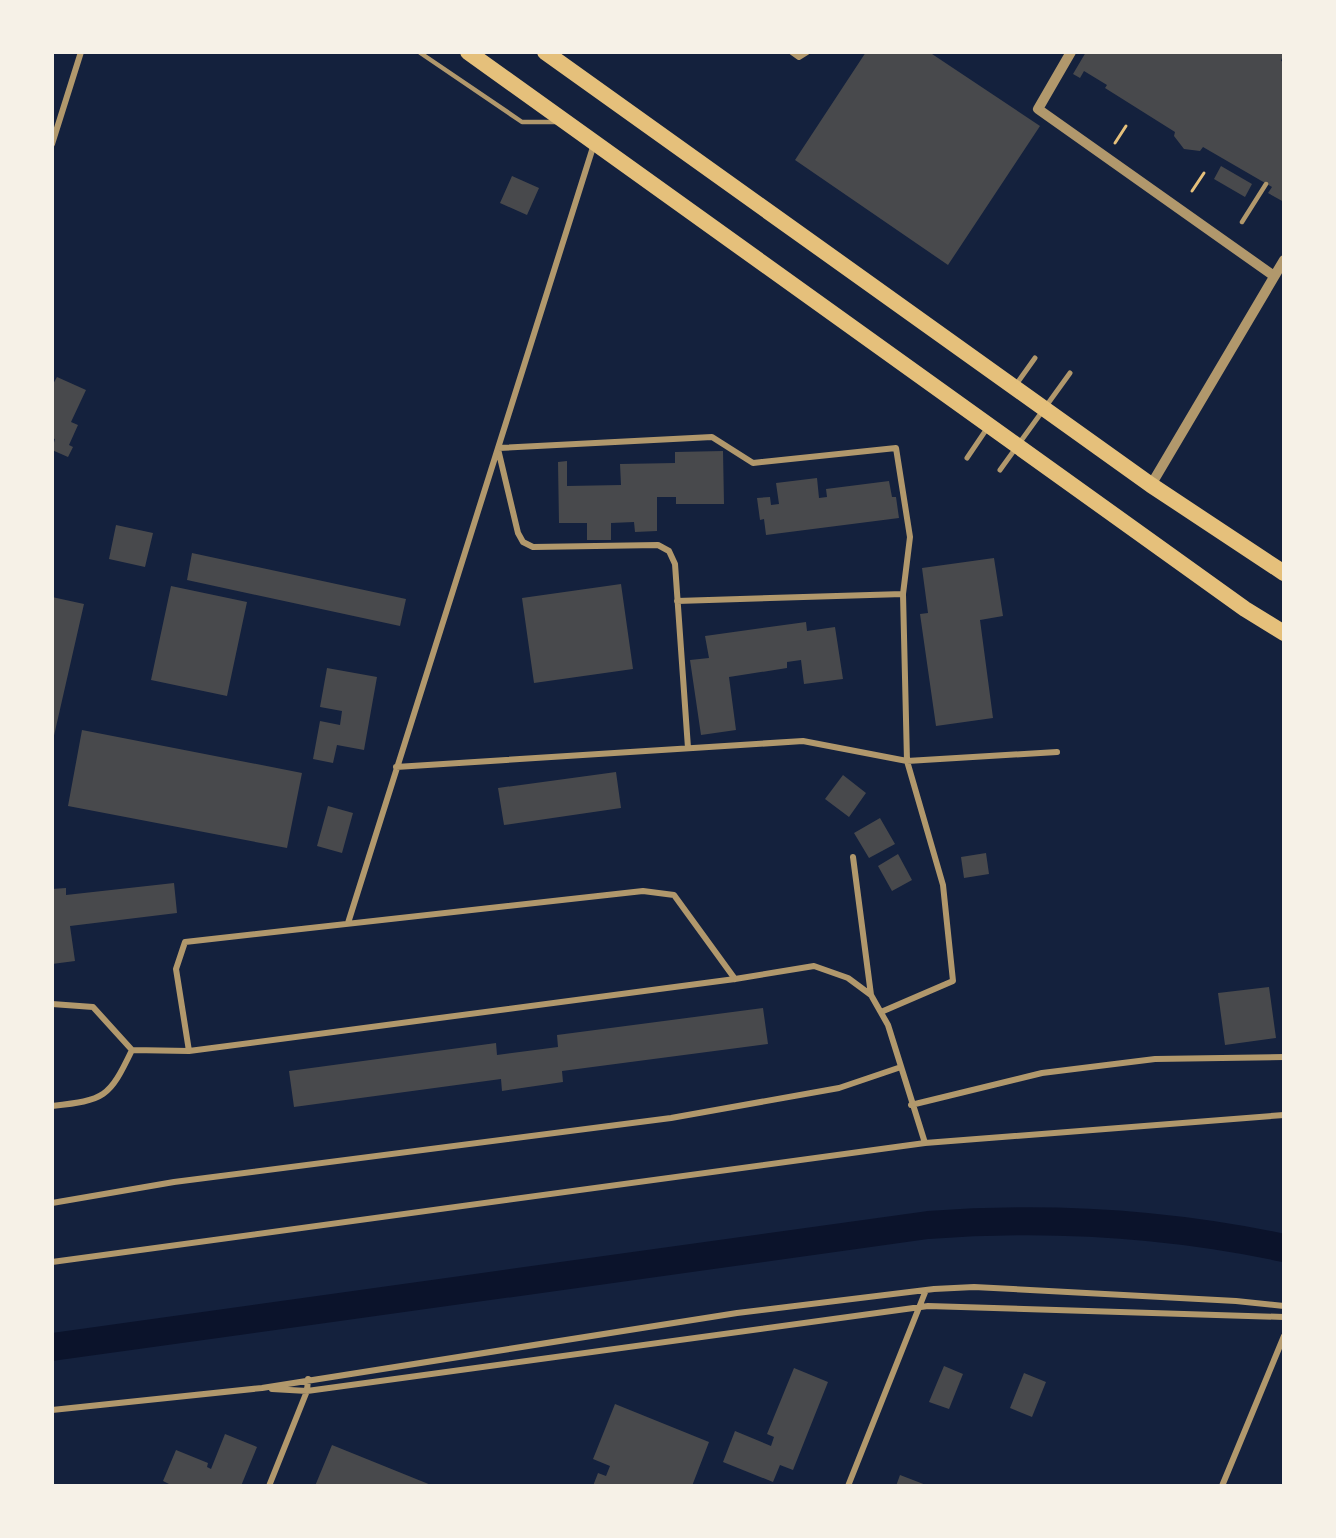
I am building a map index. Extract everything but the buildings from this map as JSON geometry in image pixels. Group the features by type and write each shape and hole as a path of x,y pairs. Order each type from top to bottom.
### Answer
{"highway":[{"path":"468,52 1235,602 1284,633"},
{"path":"545,52 1151,485 1284,573"}],"street":[{"path":"52,144 81,52"},
{"path":"792,52 799,57 807,52"},
{"path":"1071,52 1038,109 1274,276"},
{"path":"348,923 594,143"},
{"path":"1151,485 1284,260"},
{"path":"1015,387 1035,358"},
{"path":"1000,470 1070,373"},
{"path":"967,458 989,426"},
{"path":"498,448 712,437 753,463 896,448 910,537 903,594 907,761 943,885 953,981 881,1012"},
{"path":"498,448 518,533 523,542 533,547 658,545 669,551 675,564 688,748"},
{"path":"677,601 903,594"},
{"path":"396,767 803,741 907,761 1057,752"},
{"path":"853,857 871,995 888,1025 902,1067 911,1105 925,1143"},
{"path":"189,1051 176,969 185,942 643,891 674,895 735,979"},
{"path":"52,1004 93,1007 132,1050 189,1051 735,979 814,966 848,978 871,995"},
{"path":"52,1106 94,1101 117,1082 132,1050"},
{"path":"911,1105 1042,1073 1155,1059 1284,1057"},
{"path":"52,1203 185,1180 671,1118 839,1088 902,1067"},
{"path":"52,1262 925,1143 1284,1114"},
{"path":"52,1410 262,1388 737,1313 926,1290 974,1287 1236,1301 1284,1306"},
{"path":"848,1485 926,1290"},
{"path":"262,1388 307,1391 919,1307 1036,1308 1284,1317"},
{"path":"1222,1485 1284,1336"},
{"path":"269,1485 307,1391 308,1379"}],"lane":[{"path":"419,52 522,122 565,122"},
{"path":"1242,222 1266,184"}],"path":[{"path":"1115,143 1126,126"},
{"path":"1192,191 1204,173"}],"waterway":[{"path":"52,1347 928,1225 1018,1221 1107,1224 1151,1227 1240,1239 1284,1248"}]}
